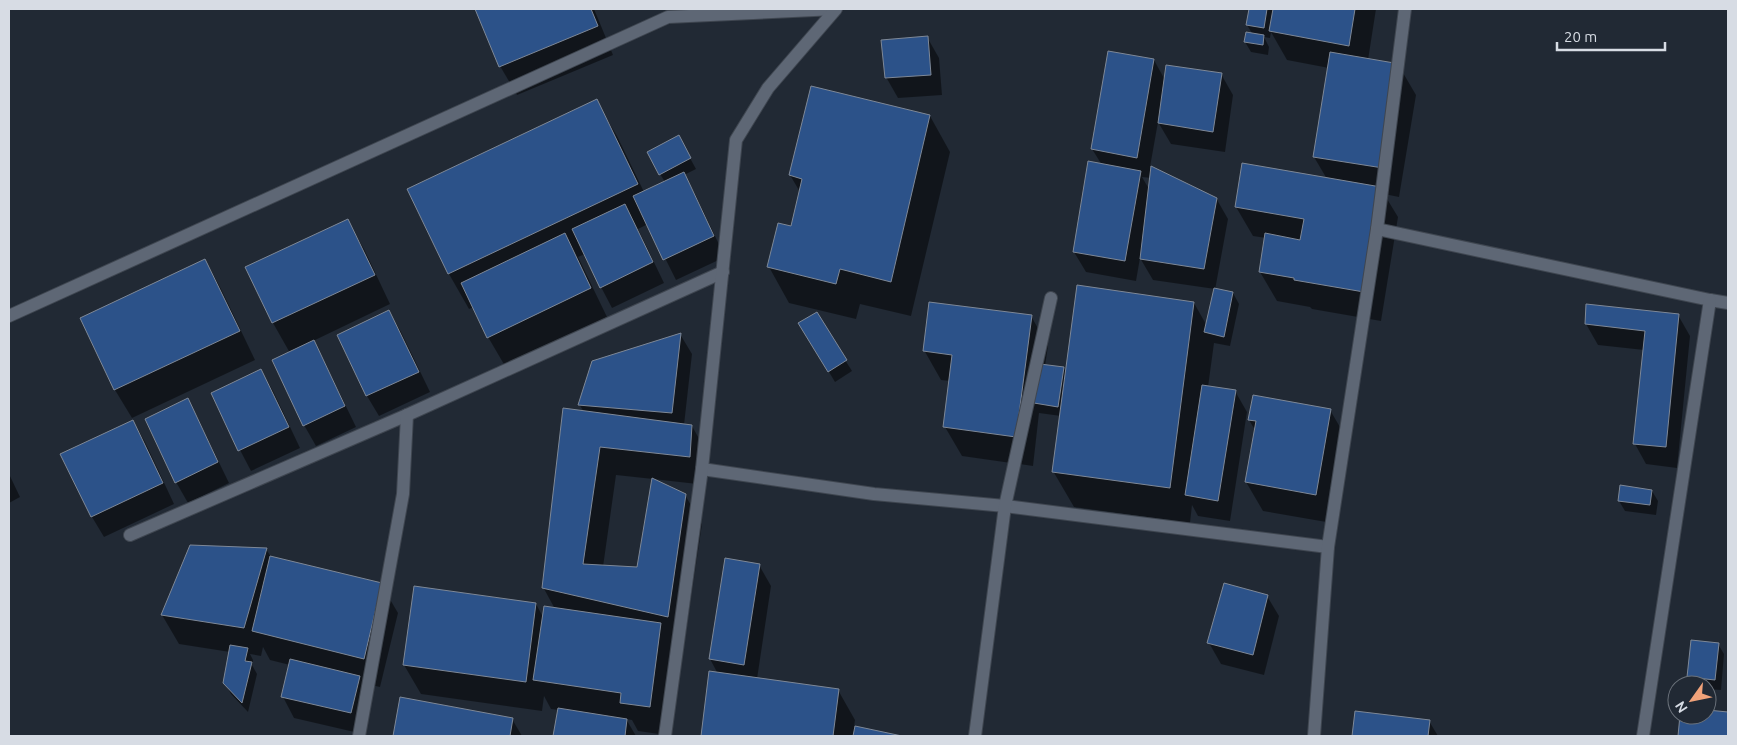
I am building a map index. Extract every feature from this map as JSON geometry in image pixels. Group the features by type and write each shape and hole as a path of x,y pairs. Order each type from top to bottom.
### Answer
{"street":[{"path":"665,736 702,468 736,140 768,88 835,9"},
{"path":"9,316 668,17 835,9"},
{"path":"1314,736 1328,547 1377,229 1405,9"},
{"path":"1377,229 1728,303"},
{"path":"130,535 407,415 723,272"},
{"path":"975,736 1004,506 1051,298"},
{"path":"1643,736 1710,300"},
{"path":"359,736 403,494 407,415"},
{"path":"702,468 874,494 1004,506 1328,547"}],"building":[{"path":"475,9 591,9 598,26 499,67"},
{"path":"1249,9 1267,9 1264,28 1246,25"},
{"path":"1273,9 1355,9 1349,46 1269,31"},
{"path":"1246,32 1264,35 1263,45 1244,42"},
{"path":"928,36 931,75 885,78 881,40"},
{"path":"1108,51 1154,59 1137,158 1091,149"},
{"path":"1330,52 1400,64 1383,168 1313,157"},
{"path":"1166,65 1222,73 1213,132 1158,123"},
{"path":"811,86 930,115 891,282 840,269 836,284 767,267 778,223 791,226 802,179 789,175"},
{"path":"597,99 638,184 448,274 407,189"},
{"path":"679,135 691,158 659,175 647,152"},
{"path":"1088,161 1141,171 1125,261 1073,252"},
{"path":"1242,163 1381,187 1364,292 1259,272 1265,233 1300,240 1304,219 1235,207"},
{"path":"1151,166 1217,198 1204,269 1140,259"},
{"path":"684,172 714,236 663,260 633,196"},
{"path":"625,204 653,262 600,288 572,229"},
{"path":"348,219 375,275 272,323 245,267"},
{"path":"565,233 591,288 487,338 461,283"},
{"path":"205,259 240,331 114,390 80,318"},
{"path":"1077,285 1194,302 1170,488 1052,472"},
{"path":"1214,288 1233,292 1224,337 1204,332"},
{"path":"929,302 1032,315 1016,437 943,427 952,355 923,351"},
{"path":"1586,304 1679,314 1666,447 1633,444 1645,331 1585,324"},
{"path":"389,310 419,372 366,396 337,335"},
{"path":"817,312 847,360 828,372 798,323"},
{"path":"681,333 672,413 578,405 592,361"},
{"path":"314,340 345,406 303,426 272,360"},
{"path":"1040,364 1064,367 1058,407 1034,403"},
{"path":"261,369 289,427 238,451 211,393"},
{"path":"1202,385 1236,390 1218,501 1185,495"},
{"path":"1253,395 1331,409 1316,495 1245,482 1256,421 1248,420"},
{"path":"188,398 218,462 175,483 145,419"},
{"path":"563,408 692,425 690,457 600,447 583,564 637,567 652,478 686,494 668,617 542,588"},
{"path":"133,420 163,483 91,517 60,454"},
{"path":"1620,485 1652,490 1650,505 1618,501"},
{"path":"190,545 267,548 244,628 161,615"},
{"path":"270,556 382,583 364,659 252,631"},
{"path":"725,558 760,564 744,665 709,659"},
{"path":"1224,583 1268,595 1253,655 1207,643"},
{"path":"414,586 536,603 526,682 403,665"},
{"path":"544,606 661,623 650,707 620,703 621,693 533,680"},
{"path":"1691,640 1719,643 1716,675 1687,675"},
{"path":"230,645 248,648 245,661 252,662 242,703 223,683"},
{"path":"290,659 360,676 351,713 281,697"},
{"path":"709,671 839,689 833,736 701,736"},
{"path":"400,697 513,718 510,736 393,736"},
{"path":"558,708 627,719 625,736 553,736"},
{"path":"1355,711 1430,720 1428,736 1352,736"},
{"path":"1717,711 1728,712 1728,736 1678,736 1679,725 1717,725"},
{"path":"855,726 902,736 853,736"}]}
